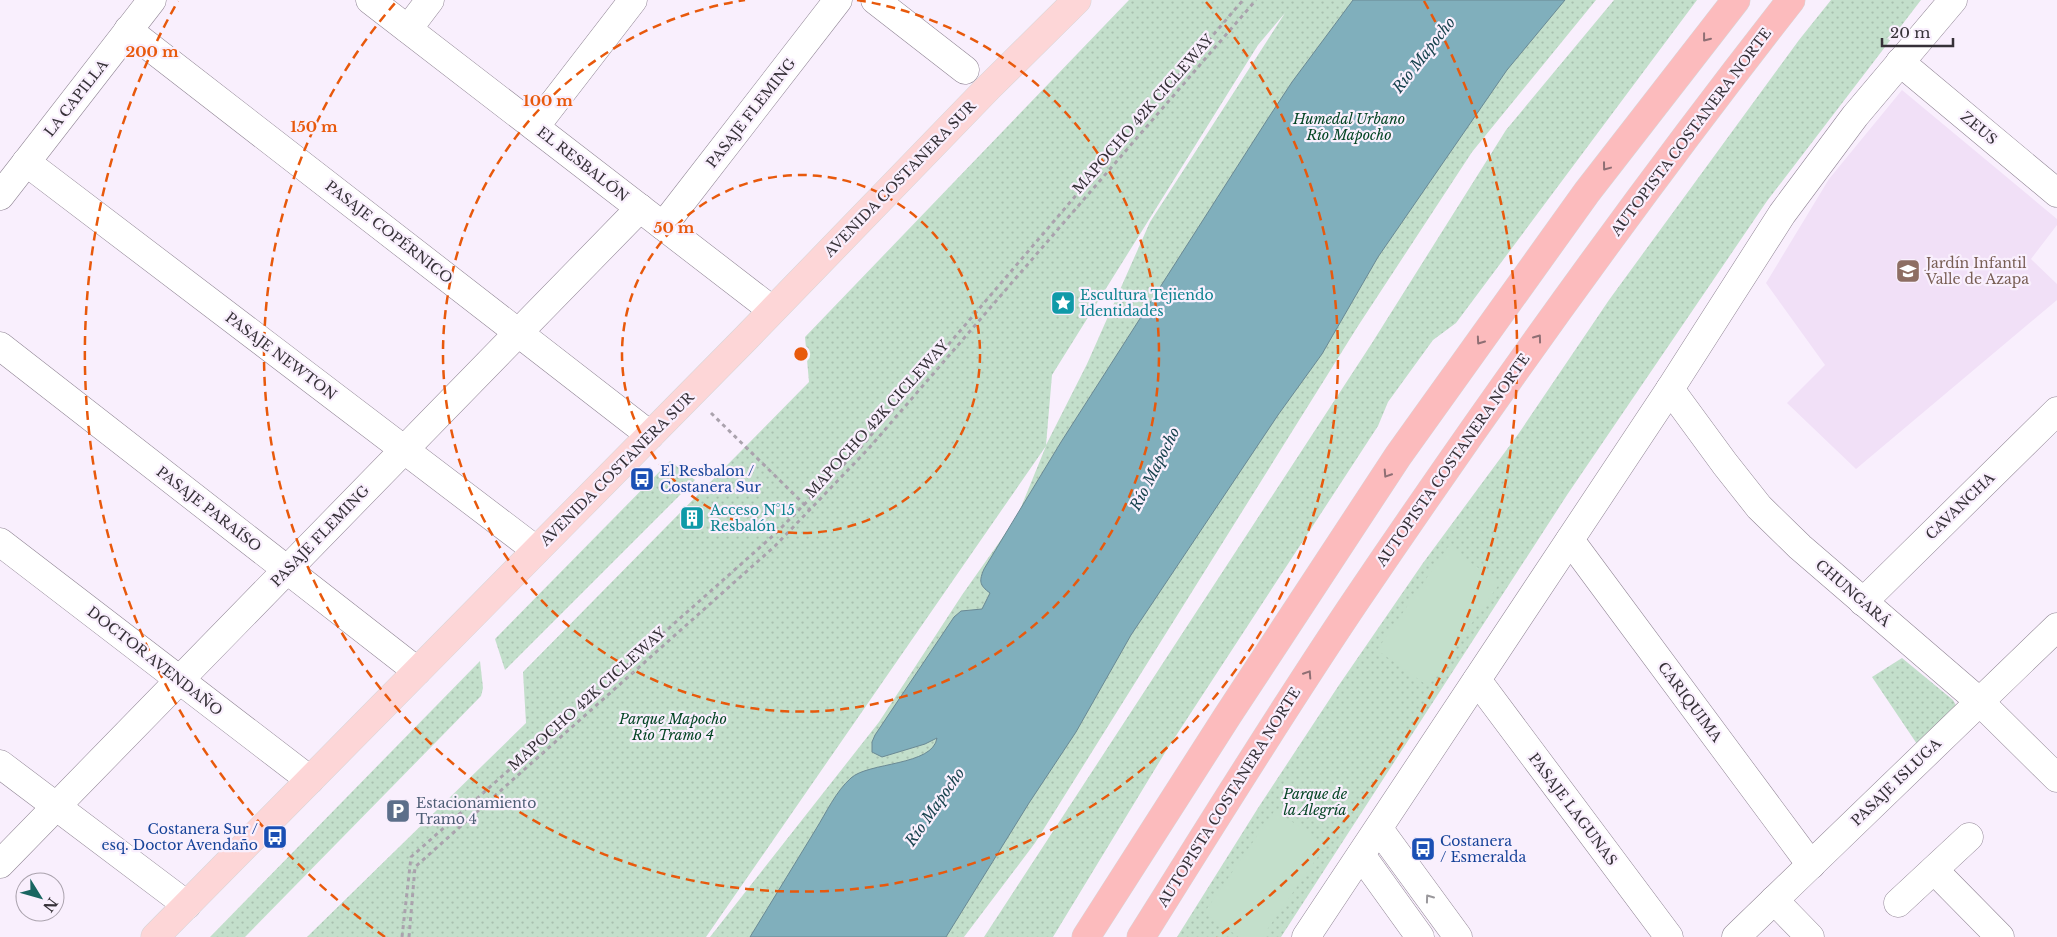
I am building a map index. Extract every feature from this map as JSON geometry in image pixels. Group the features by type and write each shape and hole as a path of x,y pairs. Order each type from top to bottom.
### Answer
{"highway":[{"path":"1086,937 1228,715 1398,456 1587,192 1736,0"},
{"name":"AUTOPISTA COSTANERA NORTE","path":"1140,937 1276,722 1446,469 1563,305 1729,79 1791,0"}],"main road":[{"name":"AVENIDA COSTANERA SUR","path":"155,937 650,435 988,88 1077,0"}],"street":[{"name":"LA CAPILLA","path":"0,196 152,0"},
{"name":"EL RESBALÓN","path":"370,0 772,310"},
{"path":"408,29 430,0"},
{"path":"535,127 633,0"},
{"name":"PASAJE FLEMING","path":"663,226 838,0"},
{"path":"875,0 965,70"},
{"path":"1306,937 1670,389 1782,214 1855,116 1953,0"},
{"name":"PASAJE COPÉRNICO","path":"128,30 650,435"},
{"name":"ZEUS","path":"1900,62 2056,190"},
{"name":"PASAJE NEWTON","path":"26,162 536,550"},
{"name":"PASAJE FLEMING","path":"0,864 640,208"},
{"name":"PASAJE PARAÍSO","path":"0,346 417,671"},
{"name":"CHUNGARÁ","path":"1670,389 1725,464 1760,507 1800,546 1863,602 1980,702 2057,778"},
{"name":"CAVANCHA","path":"1863,602 2057,411"},
{"name":"CARIQUIMA","path":"1570,540 1811,865"},
{"name":"DOCTOR AVENDAÑO","path":"0,542 310,780"},
{"name":"PASAJE ISLUGA","path":"1736,937 2057,627"},
{"name":"PASAJE LAGUNAS","path":"1477,680 1669,937"},
{"path":"0,764 187,905"},
{"path":"1379,829 1458,937"},
{"path":"1898,903 1969,837"},
{"path":"1361,855 1420,937"},
{"path":"1934,870 2000,937"},
{"path":"1774,900 1810,937"}],"path":[{"path":"402,937 411,857 775,534 860,448 1243,0"},
{"name":"MAPOCHO 42K CICLEWAY","path":"409,937 416,867 768,552 810,510 870,447 1256,0"},
{"path":"711,413 810,510"}],"shaded area":[{"name":"Jardín Infantil Valle de Azapa","path":"1902,90 2057,219 2057,225 2031,259 2057,284 2057,300 1856,469 1787,403 1825,365 1766,283 1829,179"}],"green space":[{"name":"Parque Mapocho Río Tramo 4","path":"1129,0 1596,0 1472,152 1358,326 1035,843 964,937 710,937 879,722 962,595 1017,517 1046,446 706,937 307,937 526,723 523,672 809,382 805,337","holes":["1285,13 1150,222 1087,364 1046,445 1052,375 1258,45"]},
{"path":"1614,0 1697,0 1456,323 1433,340 1388,402 1378,426 1166,751 1053,937 984,937 1372,343 1506,130"},
{"name":"Parque de la Alegría","path":"1831,0 1921,0 1767,201 1567,495 1281,937 1177,937 1258,808 1339,685 1423,563 1519,433 1609,300 1799,40"},
{"path":"670,461 695,480 505,670 495,639"},
{"path":"1448,547 1500,583 1428,686 1377,650"},
{"path":"1902,658 1953,700 1959,711 1919,747 1872,677"},
{"path":"480,661 483,688 481,696 245,937 210,937"},
{"path":"1275,810 1326,845 1262,937 1239,937 1204,913"}],"water":[{"name":"Humedal Urbano Río Mapocho","path":"1353,0 1565,0 1507,70 1378,257 1322,354 1278,415 1131,635 1076,732 1029,803 946,937 750,937 832,802 846,783 859,773 913,759 933,747 937,738 925,744 882,757 872,752 872,742 954,617 961,611 982,609 990,593 981,582 984,569 1061,442 1292,82"}],"place":[{"name":"Jardín Infantil Valle de Azapa","path":"1908,271"},
{"name":"Escultura Tejiendo Identidades","path":"1063,303"},
{"name":"El Resbalon / Costanera Sur","path":"642,479"},
{"name":"Acceso N°15 Resbalón","path":"692,518"},
{"name":"Estacionamiento Tramo 4","path":"398,811"},
{"name":"Costanera Sur / esq. Doctor Avendaño","path":"275,837"},
{"name":"Costanera / Esmeralda","path":"1423,849"}],"water label":[{"name":"Río Mapocho","path":"1424,55"},
{"name":"Río Mapocho","path":"1155,469"},
{"name":"Río Mapocho","path":"935,807"}]}
